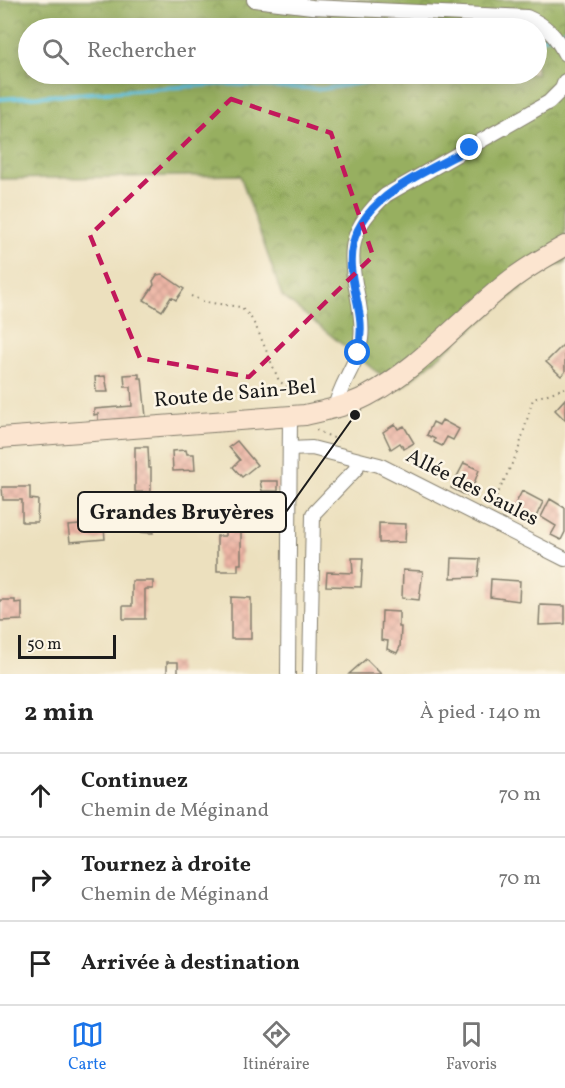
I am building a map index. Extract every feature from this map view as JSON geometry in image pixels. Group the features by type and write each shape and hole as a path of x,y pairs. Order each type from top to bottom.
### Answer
{"main road":[{"name":"Route de Sain-Bel","path":"0,438 290,417 335,408 358,400 392,381 504,285 535,263 565,246"}],"street":[{"path":"254,0 312,7 529,18"},
{"path":"547,30 553,34 565,54"},
{"path":"335,408 338,394 356,359 361,339 361,312 351,267 352,246 358,229 369,211 386,195 549,102 562,89 565,81"},
{"path":"288,674 290,417"},
{"name":"Allée des Saules","path":"290,449 312,448 379,465 565,558"},
{"path":"310,674 313,514 356,469 359,460"}],"path":[{"path":"191,296 205,302 240,307 250,316 258,331 279,381 286,388 323,399 335,408"},
{"path":"483,518 489,512 518,451 533,399 565,388"},
{"path":"315,430 344,443"}],"highlighted area":[{"path":"231,99 331,133 373,256 249,377 140,358 90,235"}],"green space":[{"path":"0,0 565,0 565,263 544,269 401,388 374,370 282,296 240,175 0,179"}],"building":[{"path":"162,274 184,289 176,300 171,297 162,311 144,300 154,285 153,281 157,275"},
{"path":"565,343 565,372 561,376 546,362"},
{"path":"139,374 139,378 142,378 146,417 98,421 98,414 94,415 94,409 132,406 131,387 125,387 124,375"},
{"path":"105,376 108,392 96,392 95,377"},
{"path":"565,399 565,420 555,410"},
{"path":"442,420 459,429 453,440 447,437 442,446 427,435 433,422 439,425"},
{"path":"395,424 398,429 404,426 414,443 404,449 400,443 391,449 383,432"},
{"path":"237,441 257,465 242,477 233,467 240,460 229,447"},
{"path":"135,447 148,447 151,492 135,492"},
{"path":"186,450 187,454 194,454 195,470 173,471 172,451"},
{"path":"464,463 479,470 469,497 451,488"},
{"path":"260,481 278,481 278,491 262,491"},
{"path":"2,487 30,487 30,499 38,500 37,522 22,522 22,500 3,500"},
{"path":"522,491 543,502 532,525 517,518 521,511 514,507"},
{"path":"550,499 565,508 565,532 561,540 551,535 556,526 541,517"},
{"path":"103,517 105,539 70,542 68,526 91,524 90,518"},
{"path":"150,523 153,523 153,533 133,532 133,526 150,526"},
{"path":"379,523 406,524 405,542 379,543"},
{"path":"225,531 241,531 241,564 238,564 238,571 217,571 217,536 225,536"},
{"path":"352,558 363,558 361,587 326,586 327,572 353,573"},
{"path":"452,558 480,559 478,577 451,578"},
{"path":"403,570 423,571 419,600 402,598"},
{"path":"491,579 520,581 519,601 490,597"},
{"path":"132,581 153,581 153,589 145,589 145,619 123,619 123,606 132,606"},
{"path":"231,597 251,598 251,639 231,639"},
{"path":"0,600 22,602 22,620 0,621"},
{"path":"540,605 565,606 565,624 539,625"},
{"path":"382,611 399,612 399,627 401,627 400,647 397,653 387,649 388,641 381,640"},
{"path":"366,659 381,674 349,674"},
{"path":"167,662 178,662 178,674 167,674"}],"waterway":[{"path":"547,37 565,30"},
{"path":"0,99 224,84"},
{"path":"224,84 322,89 353,84"}],"place":[{"name":"Grandes Bruyères","path":"355,415"}],"route":[{"path":"358,353 362,327 361,312 351,267 352,246 358,229 369,211 386,195 470,148"}]}
